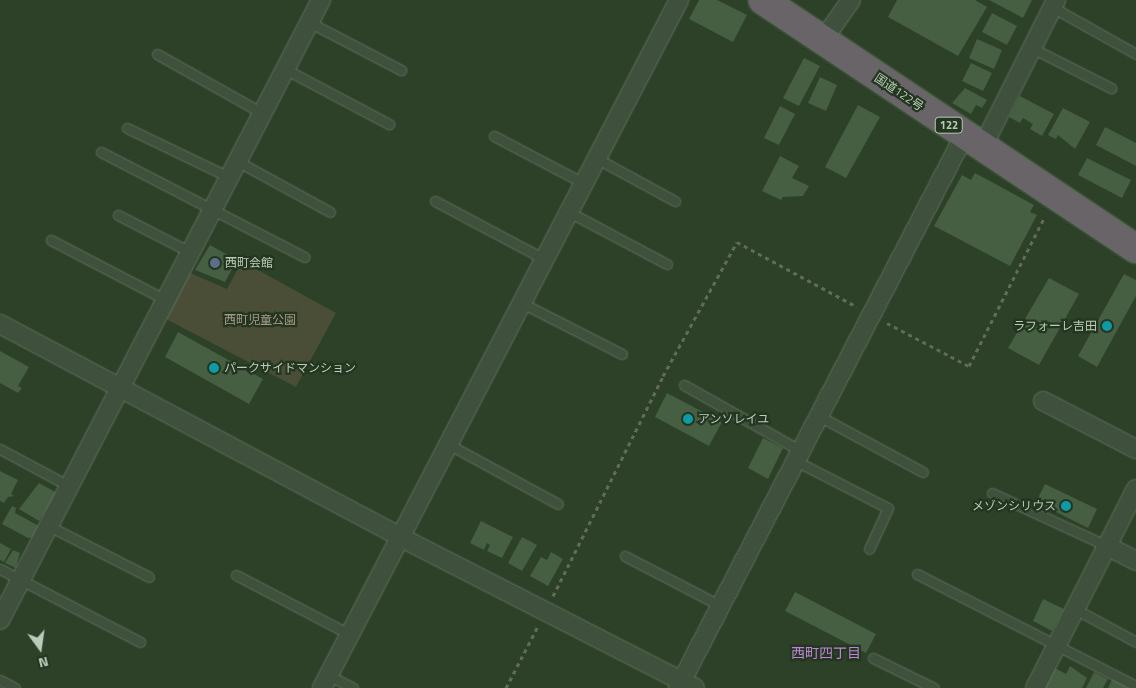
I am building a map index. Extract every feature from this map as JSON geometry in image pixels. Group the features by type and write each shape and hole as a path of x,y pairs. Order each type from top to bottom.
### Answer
{"highway":[{"name":"国道122号","path":"763,0 973,142 1136,249"}],"street":[{"path":"0,620 321,0"},
{"path":"325,682 679,0"},
{"path":"823,40 851,0"},
{"path":"0,324 685,686 721,606 872,315 973,142 1032,48 1054,4"},
{"path":"1043,401 1136,449"},
{"path":"1035,688 1107,546 1131,510 1136,489"},
{"path":"1107,546 1136,561"}],"lane":[{"path":"1054,4 1136,54"},
{"path":"309,22 401,70"},
{"path":"1032,48 1111,88"},
{"path":"156,54 262,113"},
{"path":"285,69 389,124"},
{"path":"127,128 229,177"},
{"path":"494,136 584,184"},
{"path":"101,152 304,257"},
{"path":"596,158 675,201"},
{"path":"237,161 330,212"},
{"path":"435,201 544,259"},
{"path":"569,212 667,264"},
{"path":"118,215 190,252"},
{"path":"52,240 166,300"},
{"path":"522,302 622,354"},
{"path":"684,385 798,456 888,508 869,549"},
{"path":"819,416 923,472"},
{"path":"448,444 558,504"},
{"path":"0,448 69,486"},
{"path":"992,493 1107,546"},
{"path":"49,526 149,577"},
{"path":"625,556 721,606"},
{"path":"0,569 140,642"},
{"path":"917,574 1057,643 1136,686"},
{"path":"236,575 350,634"},
{"path":"1075,609 1136,642"},
{"path":"873,658 934,688"},
{"path":"0,680 15,688"},
{"path":"325,682 353,688"}],"path":[{"path":"506,688 546,612 663,376 737,242 969,366 1056,196"}],"green space":[{"name":"西町児童公園","path":"242,261 336,313 296,387 166,319 190,273 227,289"}],"building":[{"path":"699,0 717,0 747,15 733,42 689,19"},
{"path":"897,0 975,0 987,7 958,56 888,17"},
{"path":"989,0 1032,0 1023,18"},
{"path":"992,13 1017,26 1007,45 982,32"},
{"path":"977,39 1002,50 994,69 969,58"},
{"path":"804,58 820,66 799,106 783,98"},
{"path":"971,63 992,73 983,91 962,81"},
{"path":"820,77 837,85 826,111 808,103"},
{"path":"965,88 987,100 982,108 976,105 971,114 952,103"},
{"path":"1020,96 1054,114 1042,136 1030,129 1033,124 1023,118 1020,123 1009,117"},
{"path":"858,105 880,117 846,178 825,167"},
{"path":"780,106 795,114 779,145 764,138"},
{"path":"1063,108 1090,122 1075,149 1058,135 1056,139 1048,135"},
{"path":"1105,127 1136,143 1136,166 1096,145"},
{"path":"780,156 799,166 792,178 809,186 803,196 783,197 781,200 762,191"},
{"path":"1087,158 1131,180 1122,198 1078,175"},
{"path":"975,173 1034,205 1030,212 1037,215 1010,266 934,226 962,175 971,180"},
{"path":"210,245 237,260 225,282 195,270"},
{"name":"ラフォーレ吉田","path":"1124,274 1136,280 1136,296 1097,367 1078,356"},
{"path":"1049,278 1079,294 1039,365 1008,348"},
{"name":"パークサイドマンション","path":"178,332 263,379 249,404 165,357"},
{"path":"0,351 29,367 18,386 22,388 18,393 0,383"},
{"name":"アンソレイユ","path":"667,393 722,422 709,446 655,417"},
{"path":"763,438 783,448 768,479 748,468"},
{"path":"0,471 18,480 11,494 14,496 8,497 4,503 0,501"},
{"path":"39,483 57,493 39,521 19,509"},
{"name":"メゾンシリウス","path":"1045,484 1097,509 1088,528 1036,502"},
{"path":"12,506 16,508 15,513 39,526 34,537 28,538 2,524"},
{"path":"481,521 513,537 502,558 487,551 490,545 487,543 484,550 470,543"},
{"path":"522,537 537,545 522,571 508,563"},
{"path":"0,543 11,549 4,562 0,560"},
{"path":"13,550 20,553 16,568 5,563"},
{"path":"551,552 563,559 548,586 530,576 541,557 547,560"},
{"path":"795,592 876,634 866,653 785,611"},
{"path":"1043,599 1064,609 1052,631 1033,621"},
{"path":"1070,666 1087,678 1082,688 1045,688 1055,668 1066,674"},
{"path":"1094,672 1108,679 1103,688 1086,688"},
{"path":"1113,677 1128,685 1127,688 1108,688"}],"place":[{"name":"西町会館","path":"215,263"},
{"name":"ラフォーレ吉田","path":"1107,326"},
{"name":"パークサイドマンション","path":"214,368"},
{"name":"アンソレイユ","path":"688,419"},
{"name":"メゾンシリウス","path":"1066,506"}],"district":[{"name":"西町四丁目","path":"826,653"}]}
